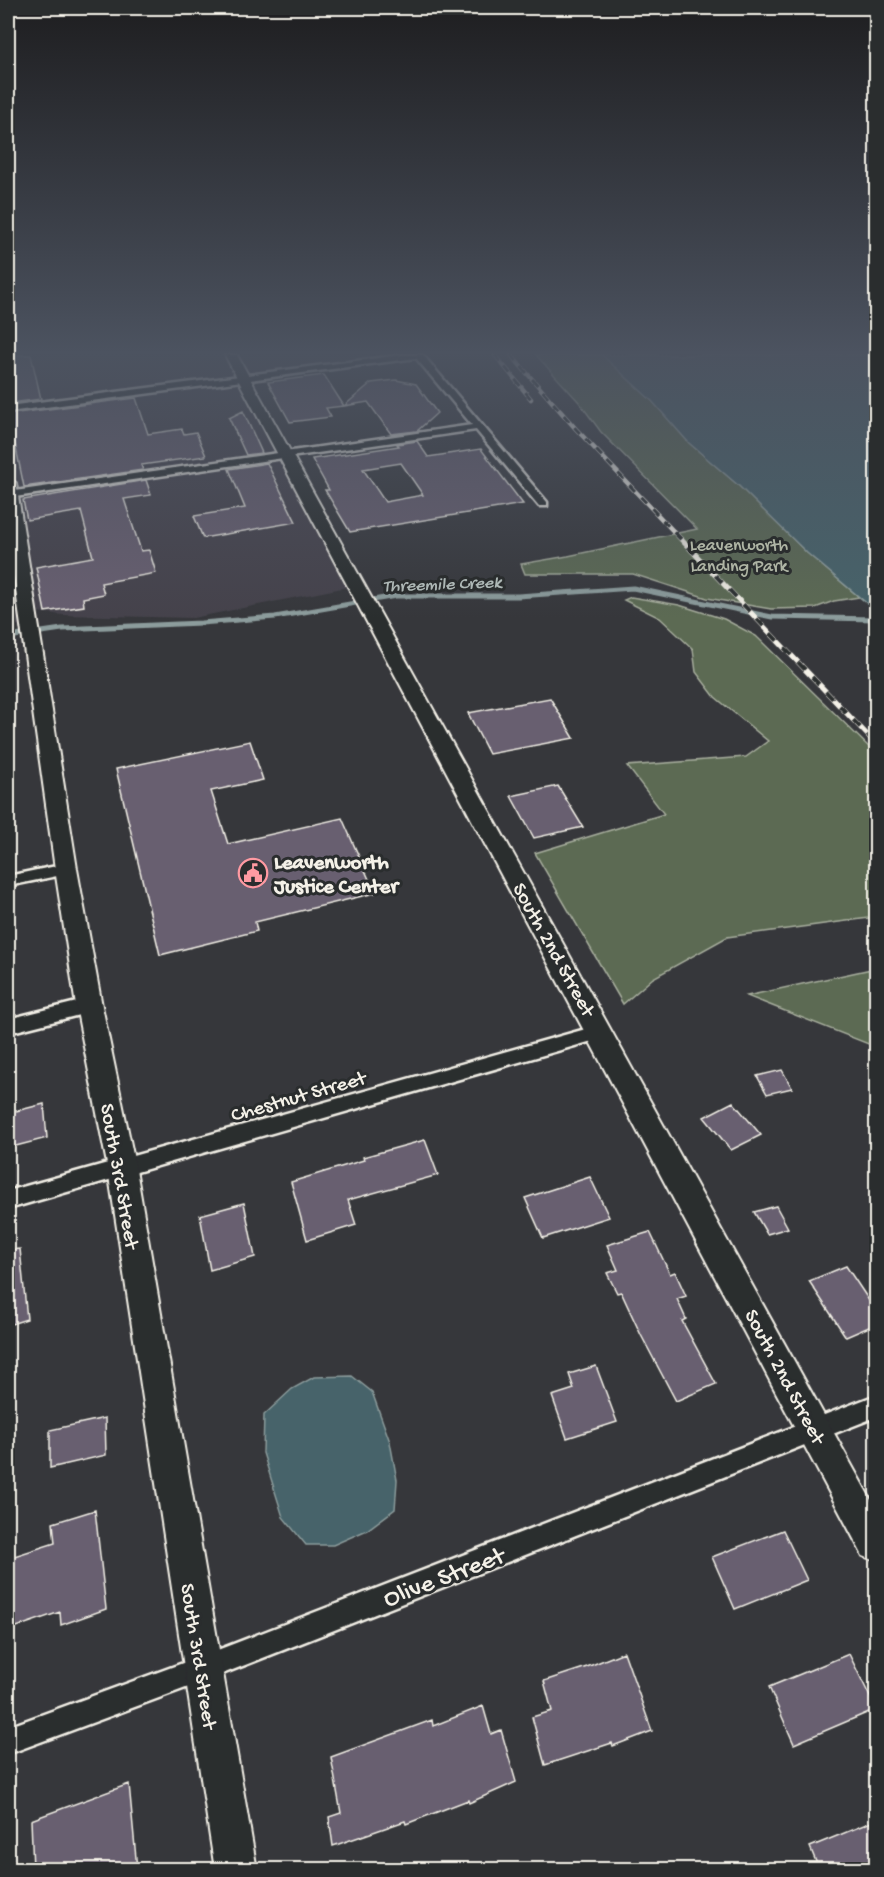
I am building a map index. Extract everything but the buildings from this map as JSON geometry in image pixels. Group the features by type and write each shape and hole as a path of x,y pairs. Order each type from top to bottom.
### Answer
{"street":[{"name":"South 2nd Street","path":"278,443 876,1543"},
{"path":"8,491 370,443"},
{"path":"490,443 543,504"},
{"name":"South 3rd Street","path":"8,491 88,1006 122,1169 236,1869"},
{"path":"8,881 66,868"},
{"path":"8,1026 88,1006"},
{"name":"Chestnut Street","path":"8,1200 600,1032"},
{"name":"Olive Street","path":"8,1741 202,1669 876,1406"}],"shaded area":[{"path":"8,443 278,443 357,585 193,618 63,615 28,611 29,623 8,627"}],"green space":[{"name":"Leavenworth Landing Park","path":"611,443 689,443 739,486 807,553 859,597 834,601 815,608 771,609 707,598 633,574 525,574 521,564 568,556 697,529"},
{"path":"631,597 679,605 724,619 756,636 876,754 876,917 727,937 653,978 623,1004 535,853 664,814 627,766 746,757 768,741 715,697 696,672 693,649 660,618 624,600"},
{"path":"876,968 876,1047 747,996"}],"water":[{"path":"689,443 876,443 876,611 807,553 739,486"},
{"path":"352,1376 372,1392 390,1442 397,1480 395,1509 367,1530 333,1545 306,1545 283,1517 263,1453 264,1415 292,1389 314,1377"}],"waterway":[{"name":"Threemile Creek","path":"8,637 62,629 201,623 275,617 396,596 518,596 633,588 772,617 876,619"}],"railway":[{"path":"589,443 676,534"},
{"path":"674,532 876,744"}],"place":[{"name":"Leavenworth Justice Center","path":"253,873"}]}
